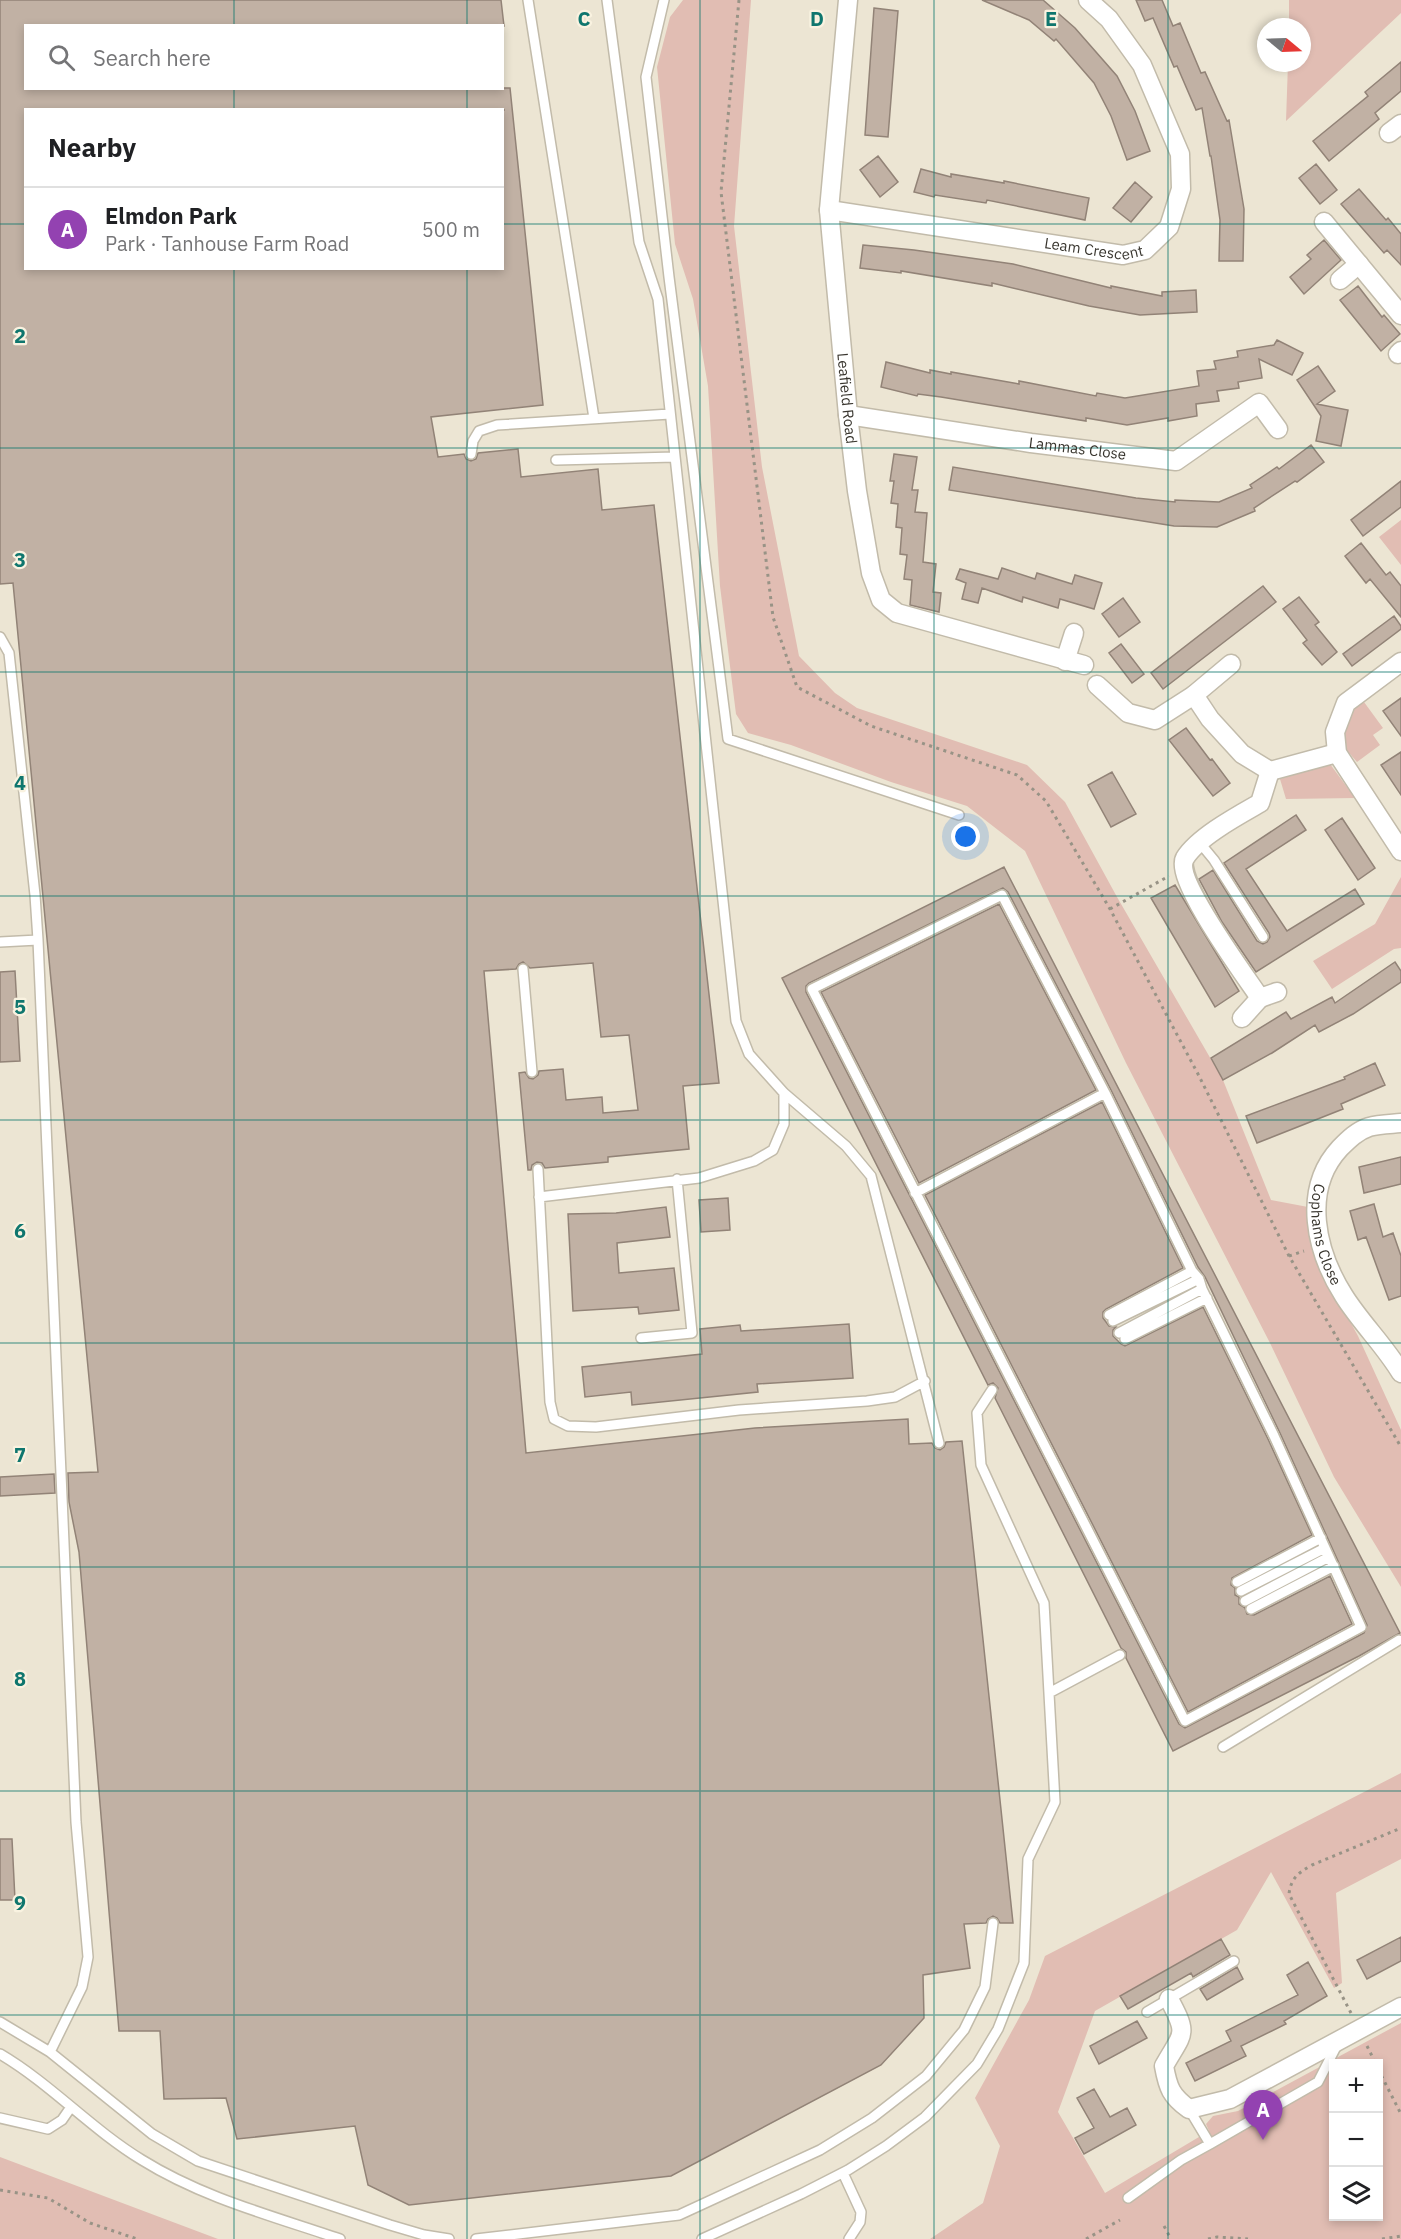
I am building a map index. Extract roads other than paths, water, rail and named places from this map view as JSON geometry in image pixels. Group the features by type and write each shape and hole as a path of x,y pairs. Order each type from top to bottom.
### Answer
{"street":[{"name":"Leafield Road","path":"848,0 829,210 848,415 857,491 871,573 881,600 897,614 1084,666"},
{"name":"Leam Crescent","path":"829,210 1123,255 1145,250 1169,227 1181,189 1180,154 1142,65 1109,19 1088,0"},
{"path":"1324,222 1401,315"},
{"path":"1340,280 1359,264"},
{"name":"Lammas Close","path":"848,415 1031,443 1176,460 1259,403 1278,429"},
{"path":"1065,661 1074,633"},
{"path":"1401,662 1346,703 1335,732 1337,753 1401,851"},
{"path":"1097,685 1128,713 1155,720 1194,695 1231,664"},
{"path":"1194,695 1210,719 1242,754 1270,771 1337,753"},
{"path":"1242,1018 1269,995 1202,912 1182,869 1185,858 1200,843 1226,822 1260,803 1270,771"},
{"name":"Cophams Close","path":"1401,1123 1370,1126 1356,1133 1330,1160 1318,1187 1316,1215 1322,1246 1344,1296 1401,1373"},
{"path":"1169,1999 1182,2024 1182,2036 1164,2066 1167,2084 1176,2100 1189,2109 1230,2099 1401,2007"}],"lane":[{"path":"528,0 594,418"},
{"path":"607,0 639,242 658,299 736,1021 749,1054 784,1093 846,1146 871,1176 939,1443"},
{"path":"664,0 646,76 669,277 728,740 959,815"},
{"path":"471,454 473,441 479,431 497,425 670,414"},
{"path":"556,460 675,457"},
{"path":"0,637 9,653 35,895 76,1810 88,1957 82,1987 50,2052"},
{"path":"1200,843 1214,860 1263,937"},
{"path":"1002,895 1105,1093 1274,1436 1361,1627 1185,1721 812,989 1002,895"},
{"path":"0,942 38,940"},
{"path":"523,969 532,1072"},
{"path":"539,1197 699,1178 754,1161 773,1150 783,1125 784,1093"},
{"path":"915,1193 1105,1093"},
{"path":"538,1169 549,1402 554,1419 568,1426 596,1427 740,1410 867,1401 895,1397 925,1382"},
{"path":"641,1338 692,1333 677,1179"},
{"path":"1111,1318 1198,1280"},
{"path":"1198,1280 1122,1336 1207,1298"},
{"path":"702,2239 843,2173 886,2146 925,2116 950,2094 977,2064 998,2029 1024,1963 1028,1859 1054,1802 1044,1603 981,1465 976,1413 992,1390"},
{"path":"1321,1538 1239,1586 1327,1552"},
{"path":"1327,1552 1248,1605 1334,1566"},
{"path":"1223,1747 1399,1640"},
{"path":"1049,1693 1120,1655"},
{"path":"476,2239 679,2214 820,2150 872,2118 926,2076 964,2030 985,1987 993,1923"},
{"path":"1147,2012 1234,1961"},
{"path":"0,2022 50,2052 152,2134 198,2161 390,2225 424,2235 449,2239"},
{"path":"1128,2198 1181,2160 1318,2082 1338,2041"},
{"path":"0,2054 21,2066 142,2160 189,2185 249,2209 340,2239"},
{"path":"0,2118 48,2129 62,2120 71,2107"},
{"path":"1189,2109 1210,2144"},
{"path":"843,2173 861,2212 860,2222 849,2239"}],"place":[{"name":"Elmdon Park","path":"1263,2140"}]}
